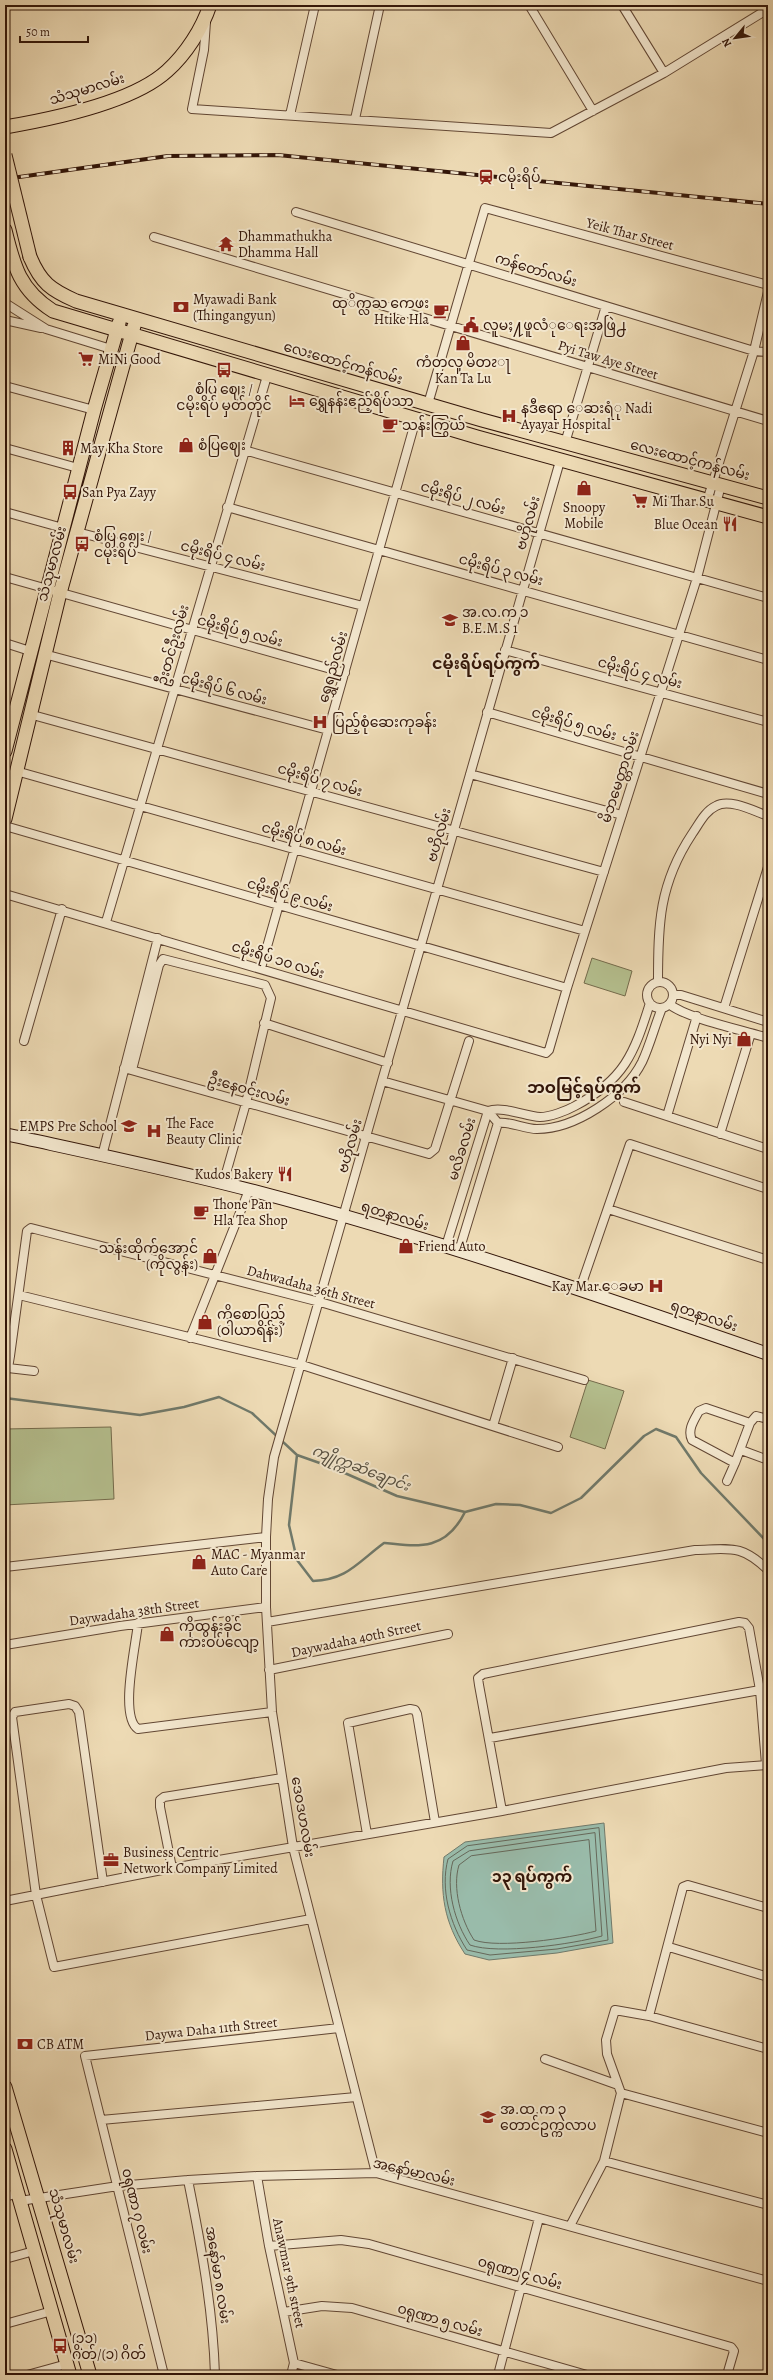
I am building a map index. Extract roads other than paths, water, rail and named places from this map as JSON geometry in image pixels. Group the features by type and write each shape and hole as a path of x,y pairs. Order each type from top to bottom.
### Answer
{"main road":[{"name":"သံသုမာလမ်း","path":"5,127 96,106 139,90 167,71 189,46 208,10"},
{"name":"လေးထောင့်ကန်လမ်း","path":"5,155 30,257 37,273 56,292 76,301 482,420 768,498"},
{"path":"5,230 12,260 29,292 42,304 53,311 267,376 560,461 768,517"},
{"name":"သံသုမာလမ်း","path":"5,751 62,528 121,315"},
{"name":"သံသုမာလမ်း","path":"5,819 12,773 136,319"},
{"path":"477,437 482,420"},
{"path":"560,461 565,443"},
{"name":"ရတနာလမ်း","path":"5,1134 249,1190 344,1216 459,1250 580,1289 768,1354"},
{"name":"သံသုမာလမ်း","path":"5,2086 90,2375"},
{"path":"5,2149 69,2370"},
{"path":"51,2308 69,2300"}],"street":[{"path":"290,115 315,5"},
{"path":"355,119 380,5"},
{"path":"529,5 593,111"},
{"path":"622,5 664,73"},
{"path":"208,10 204,50 192,109 551,133 664,73 768,9"},
{"name":"Yeik Thar Street","path":"468,263 485,208 768,285"},
{"name":"ကန်တော်လမ်း","path":"296,212 754,351 768,352"},
{"name":"Pyi Taw Aye Street","path":"154,237 281,274 450,327 768,421"},
{"path":"428,404 468,263"},
{"name":"မိဘမေတ္တာလမ်း","path":"542,1053 549,1050 567,988 697,578 716,484 734,411 754,351 768,292"},
{"path":"5,304 46,329"},
{"path":"565,443 606,306"},
{"path":"5,320 46,329 111,349"},
{"name":"ဦးတင်ဦးလမ်း","path":"106,922 227,507 267,376"},
{"path":"5,386 94,410"},
{"name":"ရွှေရည်လမ်း","path":"261,968 416,419"},
{"path":"5,448 78,468"},
{"name":"ငမိုးရိပ် ၂ လမ်း","path":"244,450 768,598"},
{"name":"ဗဟိုလမ်း","path":"302,1365 487,712 560,461"},
{"name":"ငမိုးရိပ် ၃ လမ်း","path":"227,507 768,660"},
{"path":"5,512 62,528"},
{"name":"ငမိုးရိပ် ၄ လမ်း","path":"77,532 363,606"},
{"name":"ငမိုးရိပ် ၅ လမ်း","path":"5,577 344,673"},
{"path":"5,643 30,651"},
{"name":"ငမိုးရိပ် ၄ လမ်း","path":"505,650 768,722"},
{"name":"ငမိုးရိပ် ၆ လမ်း","path":"44,654 328,730"},
{"name":"ငမိုးရိပ် ၅ လမ်း","path":"487,712 768,794"},
{"name":"ငမိုးရိပ် ၇ လမ်း","path":"29,714 604,872"},
{"name":"ငမိုးရိပ် ၈ လမ်း","path":"12,773 140,807 585,931"},
{"path":"470,774 622,815"},
{"path":"658,982 658,928 665,890 680,852 703,818 716,805 730,803 768,816"},
{"name":"ငမိုးရိပ် ၉ လမ်း","path":"5,826 567,988"},
{"path":"724,1008 768,867"},
{"name":"ငမိုးရိပ် ၁၀ လမ်း","path":"5,894 106,922 542,1053"},
{"path":"24,1041 62,909"},
{"path":"128,1069 158,938"},
{"path":"102,1156 159,965 163,959 265,985 270,998 246,1103 223,1184"},
{"path":"673,995 667,983 658,982 651,985 647,992 650,1003 674,1008 768,1038"},
{"path":"673,995 681,995 768,1022"},
{"path":"382,1081 488,1111 498,1123 536,1129 558,1126 584,1116 606,1102 626,1083 641,1063 666,1006 673,995"},
{"name":"မလိခလမ်း","path":"446,1246 488,1111 492,1110 542,1117 568,1110 608,1086 623,1068 637,1044 650,1003"},
{"path":"667,1116 697,1016"},
{"path":"264,1023 388,1063"},
{"path":"720,1134 751,1033"},
{"path":"451,1100 469,1040"},
{"name":"ဦးနေဝင်းလမ်း","path":"128,1069 424,1154 432,1153 451,1100"},
{"path":"624,1102 768,1149"},
{"path":"459,1250 498,1123"},
{"path":"580,1289 630,1144 768,1189"},
{"path":"190,1338 249,1190"},
{"path":"608,1209 768,1260"},
{"name":"Dahwadaha 36th Street","path":"18,1295 27,1232 29,1228 215,1274 320,1302 584,1380"},
{"path":"34,1370 6,1367 18,1295 302,1365 558,1447"},
{"path":"493,1426 513,1358"},
{"name":"ဒေဝဒဟလမ်း","path":"302,1365 287,1420 274,1457 268,1499 266,1537 266,1607 272,1712 293,1847 376,2173"},
{"path":"735,1463 694,1444 690,1433 692,1423 703,1408 750,1423"},
{"path":"727,1481 741,1450 750,1423 756,1416 768,1419"},
{"path":"741,1450 768,1460"},
{"path":"5,1567 266,1537"},
{"path":"267,1622 695,1550 737,1548 754,1556 768,1570"},
{"name":"Daywadaha 38th Street","path":"5,1645 138,1623 266,1607"},
{"path":"5,1901 172,1868 502,1811 726,1768 767,1765 760,1690 749,1628 745,1623 739,1622 483,1674 478,1678 502,1811"},
{"path":"138,1623 129,1696 130,1722 138,1729 272,1712"},
{"name":"Daywadaha 40th Street","path":"269,1670 448,1634"},
{"path":"490,1738 760,1690"},
{"path":"103,1882 79,1712 75,1706 69,1704 20,1710 12,1717 36,1895 54,1967 311,1919"},
{"path":"367,1834 348,1723 410,1709 415,1710 417,1714 435,1822"},
{"path":"172,1868 160,1807 160,1800 164,1797 282,1778"},
{"path":"649,2016 669,1947 683,1887 688,1885 768,1908"},
{"path":"669,1947 768,1977"},
{"path":"570,2226 604,2161 620,2089 607,2054 606,2040 614,2012 618,2010 649,2016 768,2049"},
{"name":"Daywa Daha 11th Street","path":"87,2055 339,2028"},
{"name":"၀ရုဏာ ၇ လမ်း","path":"87,2055 84,2059 118,2186 164,2375"},
{"path":"545,2059 620,2089 768,2133"},
{"path":"101,2120 356,2097"},
{"path":"604,2161 768,2205"},
{"name":"အနော်မာလမ်း","path":"5,2197 39,2198 118,2186 188,2180 257,2176 376,2173 768,2281"},
{"name":"Anawmar 9th street","path":"257,2176 269,2246 294,2363 291,2375"},
{"name":"အနော်မာ ၈ လမ်း","path":"188,2180 205,2269 214,2339 215,2375"},
{"path":"498,2375 539,2218"},
{"name":"၀ရုဏာ ၄ လမ်း","path":"269,2246 341,2240 369,2244 521,2286 731,2347 734,2351 727,2375"},
{"path":"5,2259 34,2251"},
{"name":"၀ရုဏာ ၅ လမ်း","path":"284,2312 322,2306 352,2308 587,2375"},
{"path":"5,2324 51,2308"},
{"path":"294,2363 337,2375"},
{"path":"27,2375 69,2370"}],"water":[{"path":"604,1823 613,1943 557,1953 489,1960 465,1954 452,1931 445,1907 443,1896 444,1857 465,1842"}],"waterway":[{"name":"ကျိုက္ကဆံချောင်း","path":"5,1398 140,1415 184,1407 219,1397 252,1413 297,1455 331,1467 397,1496 465,1512 496,1504 520,1505 551,1513 581,1498 644,1436 656,1429 676,1437 701,1473 768,1543"},
{"path":"297,1455 289,1525 297,1560 313,1581 325,1580 344,1574 384,1543 421,1545 441,1540 458,1524 465,1512"}],"railway":[{"path":"5,179 168,156 278,155 768,204"}],"place":[{"name":"ငမိုးရိပ်","path":"486,177"},
{"name":"Dhammathukha Dhamma Hall","path":"226,244"},
{"name":"Myawadi Bank (Thingangyun)","path":"181,307"},
{"name":"ထုိက္လႀ ကေဖး Htike Hla","path":"441,311"},
{"name":"လူမႈ႔ဖူလံုေရးအဖြဲ႕","path":"471,325"},
{"name":"ကံတလူ မိတၩႃ Kan Ta Lu","path":"463,343"},
{"name":"MiNi Good","path":"86,359"},
{"name":"စံပြ ဈေး / ငမိုးရိပ် မှတ်တိုင်","path":"224,370"},
{"name":"ရွှေနန်းဧည့်ရိပ်သာ","path":"297,401"},
{"name":"နဒီဧရာ ေဆးရံု Nadi Ayayar Hospital","path":"509,416"},
{"name":"သန်းကြွယ်","path":"390,425"},
{"name":"စံပြဈေး","path":"186,445"},
{"name":"May Kha Store","path":"68,448"},
{"name":"Snoopy Mobile","path":"584,488"},
{"name":"San Pya Zayy","path":"70,492"},
{"name":"Mi Thar Su","path":"640,501"},
{"name":"Blue Ocean","path":"730,524"},
{"name":"စံပြ ဈေး / ငမိုးရိပ်","path":"82,544"},
{"name":"အ.လ.က ၁ B.E.M.S 1","path":"450,620"},
{"name":"ပြည့်စုံဆေးကုခန်း","path":"320,722"},
{"name":"Nyi Nyi","path":"744,1039"},
{"name":"EMPS Pre School","path":"129,1126"},
{"name":"The Face Beauty Clinic","path":"154,1131"},
{"name":"Kudos Bakery","path":"285,1174"},
{"name":"Thone Pan Hla Tea Shop","path":"201,1212"},
{"name":"Friend Auto","path":"406,1246"},
{"name":"သန်းထိုက်အောင် (ကိုလွန်း)","path":"210,1256"},
{"name":"Kay Mar ေခမာ","path":"656,1286"},
{"name":"ကိုစောပြည့် (ဝါယာရိန်း)","path":"205,1322"},
{"name":"MAC - Myanmar Auto Care","path":"199,1562"},
{"name":"ကိုထွန်းခိုင် ကားဝပ်လျော့","path":"167,1634"},
{"name":"Business Centric Network Company Limited","path":"111,1860"},
{"name":"CB ATM","path":"25,2044"},
{"name":"အ.ထ.က ၃ တောင်ဥက္ကလာပ","path":"488,2117"},
{"name":"(၃၁) ဂိတ်/(၁) ဂိတ်","path":"60,2346"}],"district":[{"name":"ငမိုးရိပ်ရပ်ကွက်","path":"486,664"},
{"name":"ဘဝမြင့်ရပ်ကွက်","path":"584,1088"},
{"name":"၁၃ ရပ်ကွက်","path":"532,1877"}]}
